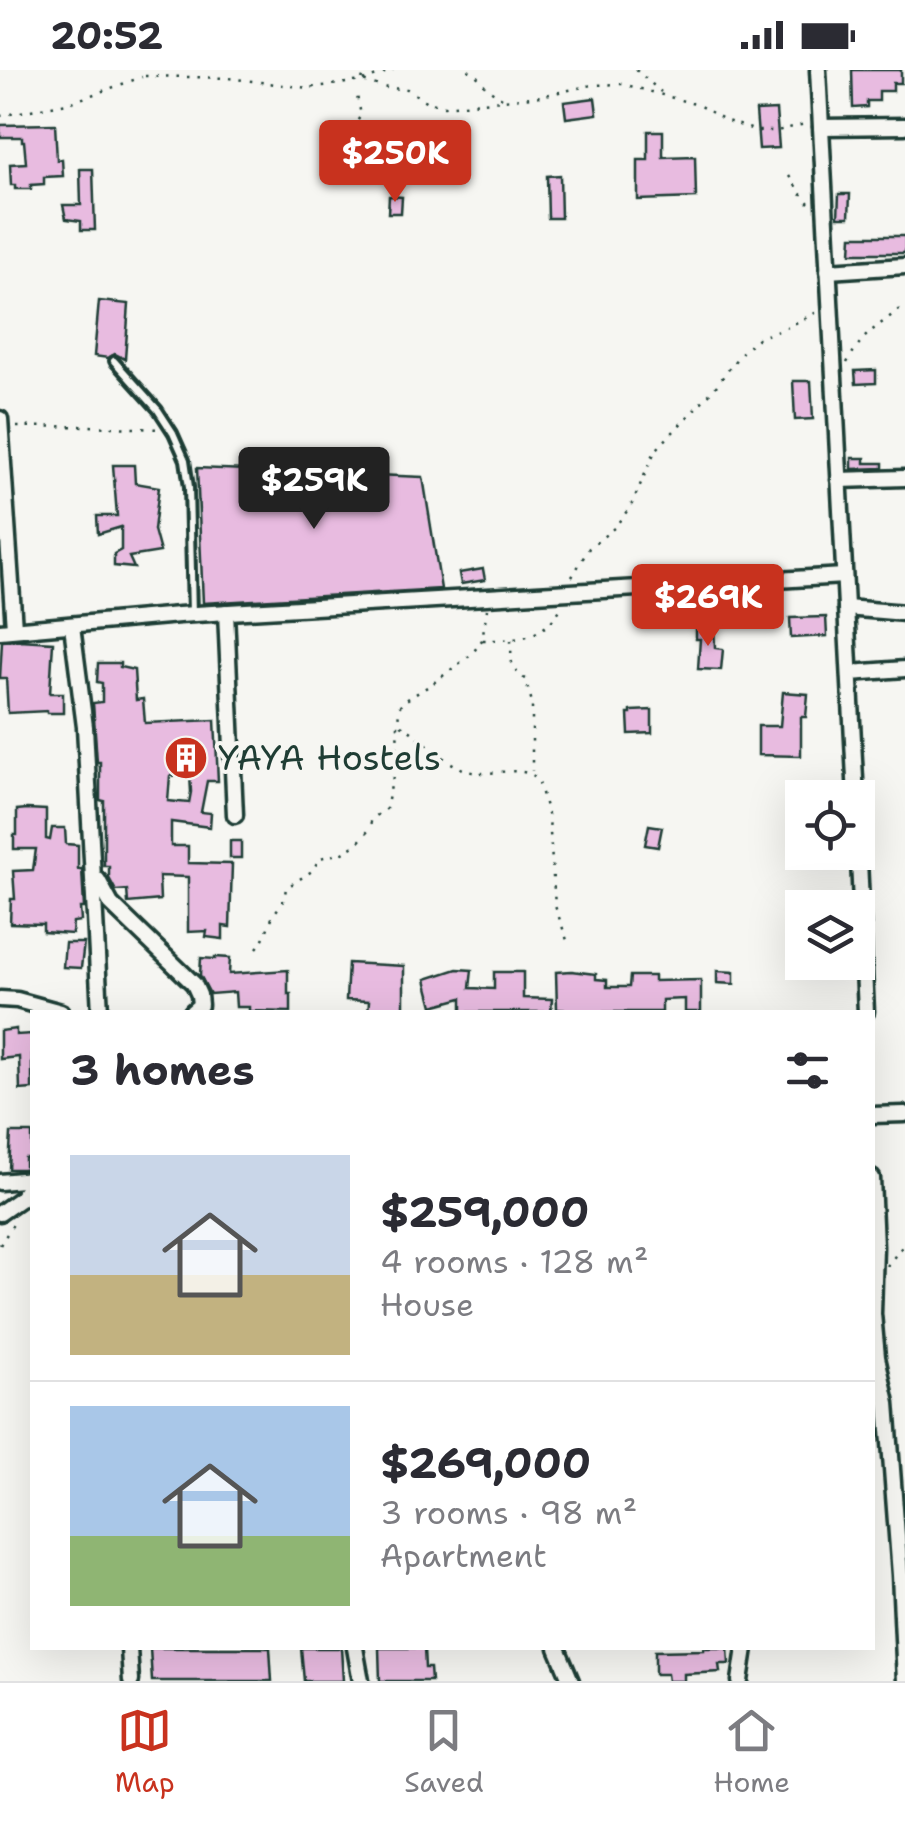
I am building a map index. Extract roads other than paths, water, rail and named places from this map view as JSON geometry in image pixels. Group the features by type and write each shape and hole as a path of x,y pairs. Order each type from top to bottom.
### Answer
{"street":[{"path":"818,70 855,780"},
{"path":"821,124 905,126"},
{"path":"828,271 905,266"},
{"path":"0,419 7,621 72,626 192,614 844,576"},
{"path":"839,480 905,478"},
{"path":"846,608 905,613"},
{"path":"226,612 235,815"},
{"path":"72,626 86,728 100,1010"},
{"path":"850,672 905,669"},
{"path":"94,870 111,904 194,984 200,1005 194,1010"},
{"path":"859,870 866,1010"},
{"path":"0,999 53,1010"},
{"path":"875,1115 905,1114"},
{"path":"0,1182 30,1180"},
{"path":"0,1213 20,1199 30,1183"},
{"path":"875,1336 900,1575 904,1681"},
{"path":"128,1650 132,1681"},
{"path":"356,1650 361,1681"},
{"path":"558,1650 570,1681"},
{"path":"740,1681 745,1650"}],"lane":[{"path":"114,361 158,410 185,460 192,614"}],"place":[{"name":"YAYA Hostels","path":"186,758"}]}
